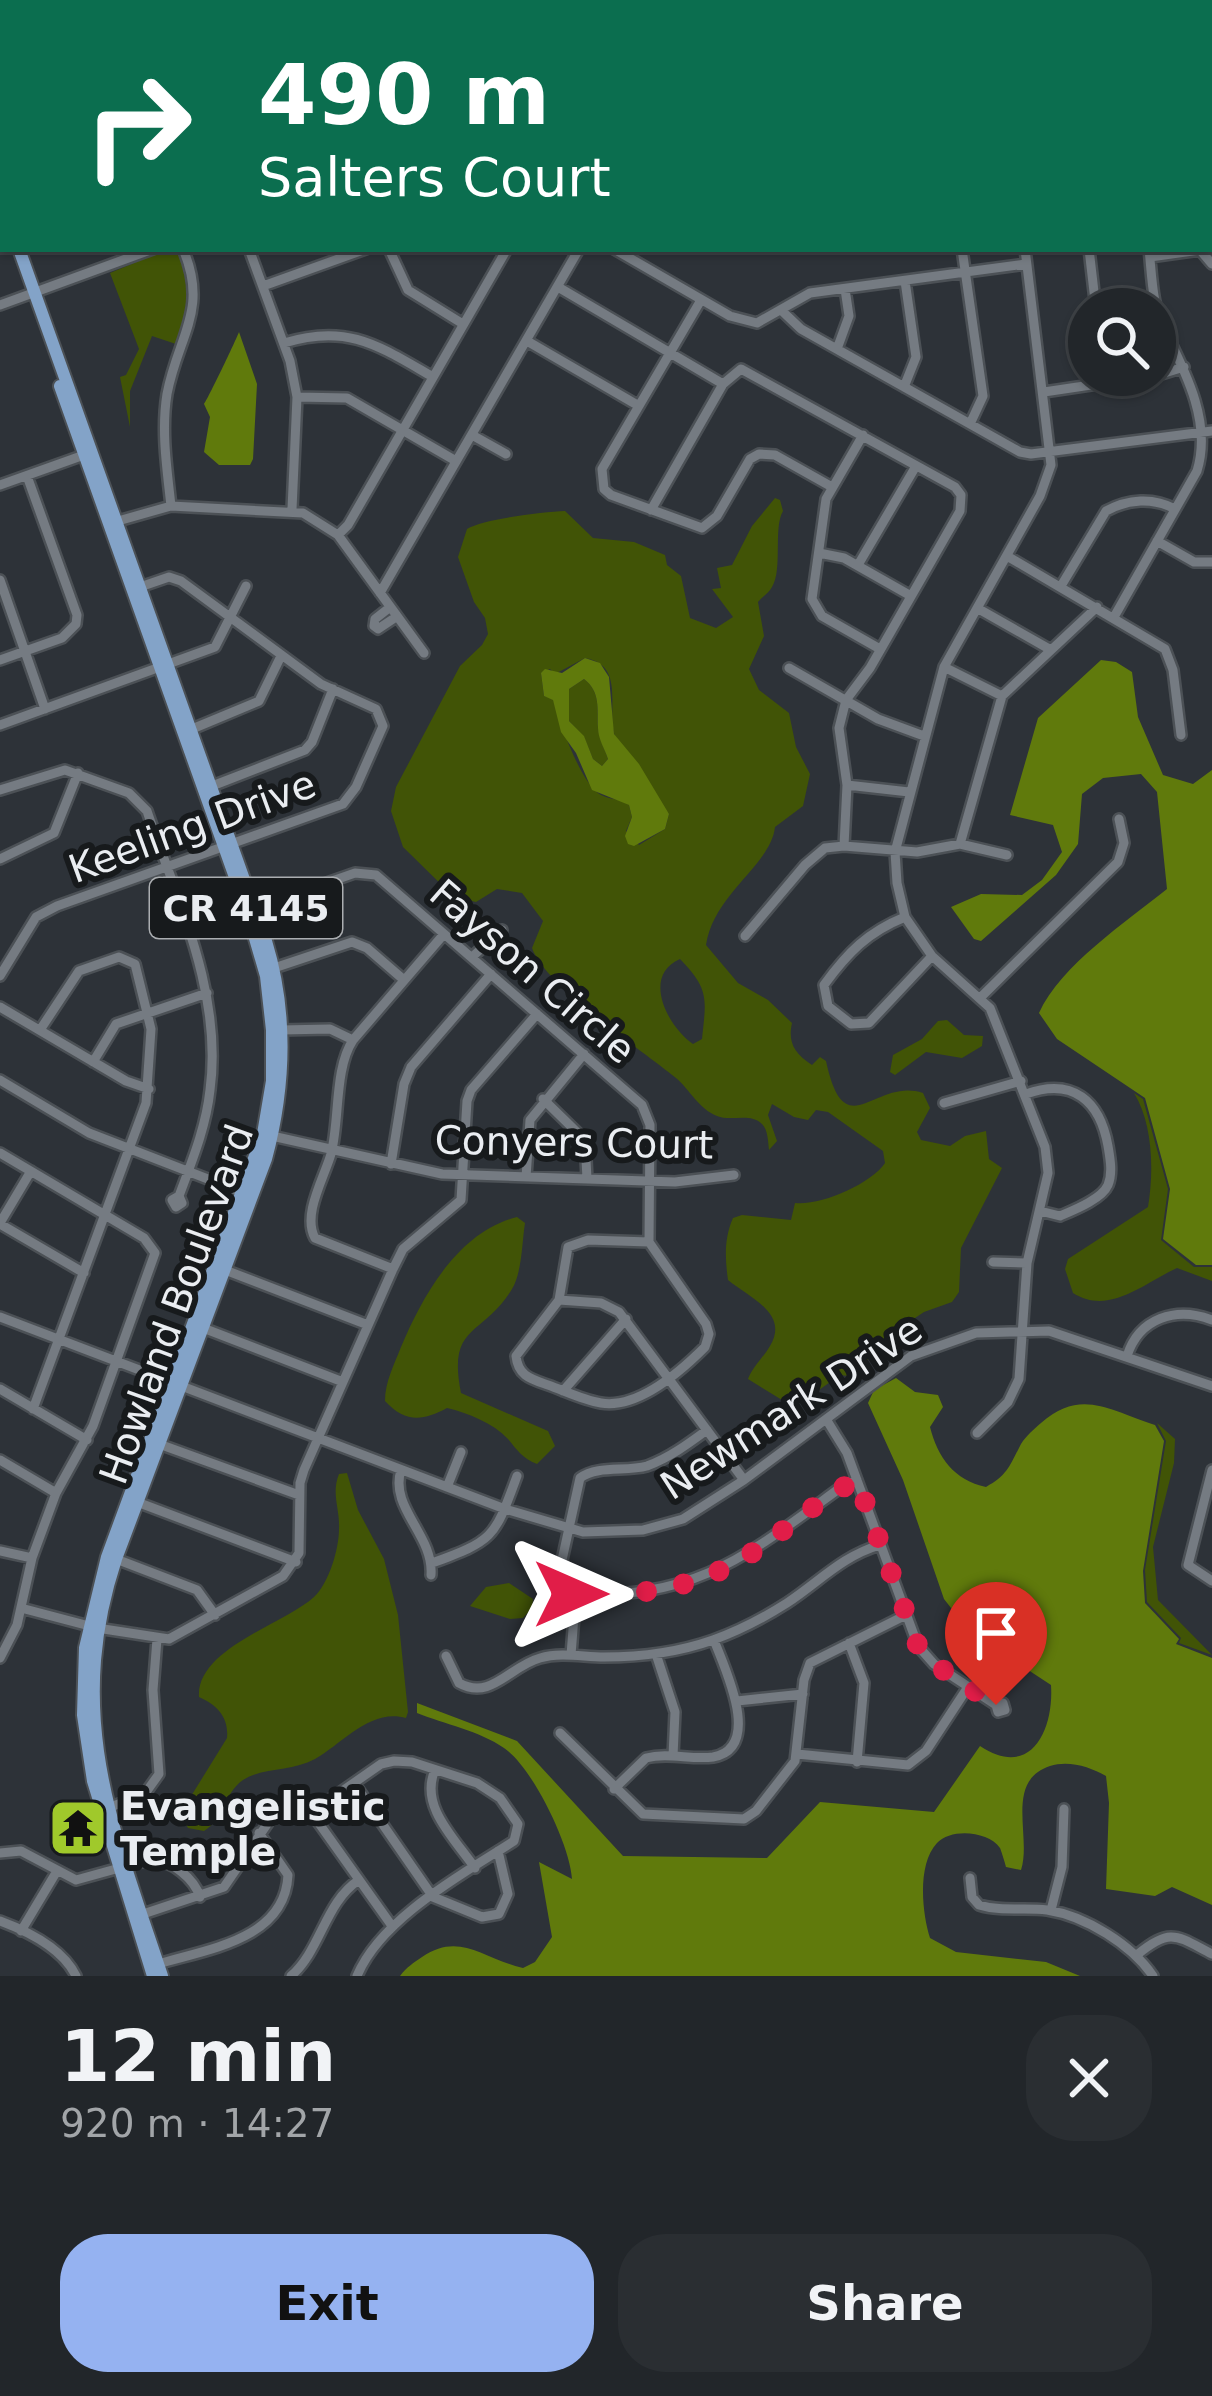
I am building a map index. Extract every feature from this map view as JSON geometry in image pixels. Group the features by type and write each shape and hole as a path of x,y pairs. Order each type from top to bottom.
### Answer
{"main road":[{"name":"Howland Boulevard","path":"16,252 84,455 255,908 281,1030 272,1136 107,1557 83,1673 93,1781 157,1968"},
{"name":"Howland Boulevard","path":"31,294 118,521 164,667 192,729 261,958 272,974 272,1081 249,1195 93,1627 92,1717 124,1867"},
{"path":"84,455 97,464"},
{"path":"139,1916 157,1968"}],"street":[{"path":"0,305 145,252"},
{"path":"171,506 164,446 168,392 195,303 192,270 184,252"},
{"path":"250,252 284,343 297,397 292,509"},
{"path":"263,286 358,252"},
{"path":"390,252 408,290 464,324"},
{"path":"338,536 505,252"},
{"path":"380,593 577,252"},
{"path":"619,252 743,322 757,323 810,292 1027,264"},
{"path":"962,252 983,396 970,424"},
{"path":"977,1433 1007,1402 1019,1379 1027,1263 1048,1173 1045,1147 1001,1031 982,997 932,956 905,916 896,852 944,667 1048,480 1051,452 1025,252"},
{"path":"1089,252 1094,288"},
{"path":"1114,617 1202,461 1207,431 1192,380 1157,307 1150,253"},
{"path":"904,387 916,357 905,281"},
{"path":"558,287 723,384"},
{"path":"837,349 849,316 845,289"},
{"path":"701,300 602,469 601,482 611,495 693,526 711,524 750,460 765,453 832,488"},
{"path":"781,310 801,329 1021,452 1207,431"},
{"path":"284,343 306,336 352,336 374,343 433,377"},
{"path":"527,341 639,406"},
{"path":"1176,369 1184,367"},
{"path":"651,510 735,371 754,373 955,487 963,502 846,700 839,742 848,785 844,846"},
{"path":"1044,392 1068,387"},
{"path":"297,397 340,396 456,461"},
{"path":"472,435 506,454"},
{"path":"863,435 832,488 824,513 812,599 814,608 880,649"},
{"path":"0,485 84,455"},
{"path":"858,566 916,466"},
{"path":"0,660 72,632 76,615 28,476"},
{"path":"1060,586 1106,511 1144,500 1160,501 1174,509"},
{"path":"118,521 171,506 292,509 320,520 338,536 424,653"},
{"path":"1157,541 1194,562 1212,562"},
{"path":"819,553 858,566 911,596"},
{"path":"1007,556 1156,640 1171,658 1180,735"},
{"name":"Keeling Drive","path":"0,976 36,917 56,905 332,810 351,797 380,736 383,720 376,710 281,656 173,578 140,587"},
{"path":"0,580 45,709"},
{"path":"0,725 215,647 246,586"},
{"path":"960,844 1002,696 1096,607"},
{"path":"977,608 1051,650"},
{"path":"192,729 260,701 281,656"},
{"path":"944,667 1002,696"},
{"path":"789,668 878,719 924,736"},
{"path":"212,786 304,750 312,742 333,689"},
{"path":"0,790 52,771 78,772 140,801 206,993 212,1036 210,1090 179,1196"},
{"path":"0,859 54,833 78,772"},
{"path":"848,785 909,792"},
{"path":"982,997 1118,862 1124,843 1119,819"},
{"path":"745,936 825,848 896,852 960,844 1007,855"},
{"name":"Fayson Circle","path":"255,908 365,871 376,875 634,1097 647,1114 649,1242"},
{"path":"905,916 874,930 841,963 824,985 828,1006 851,1024 869,1023 932,956"},
{"path":"472,957 502,929"},
{"path":"393,1269 322,1242 310,1230 332,1150 343,1057 352,1040 444,934"},
{"path":"272,974 352,942 367,948 404,980"},
{"path":"33,1409 131,1150 148,1089 149,1011 135,964 119,957 79,971 40,1030"},
{"path":"391,1164 411,1067 491,974"},
{"path":"93,1062 116,1024 206,993"},
{"path":"0,1007 126,1082 148,1089"},
{"path":"21,1608 157,1639 179,1636 283,1576 296,1562 300,1483 368,1325 403,1249 461,1200 467,1101 537,1014"},
{"path":"281,1030 329,1029 352,1040"},
{"path":"526,1177 530,1120 584,1054"},
{"path":"0,1080 89,1133 249,1195"},
{"path":"944,1102 1021,1081"},
{"path":"1026,1094 1054,1088 1088,1102 1098,1110 1104,1125 1110,1161 1110,1180 1102,1192 1060,1216 1040,1211"},
{"path":"543,1100 584,1140 587,1180"},
{"name":"Conyers Court","path":"272,1136 391,1164 466,1175 649,1181 734,1175"},
{"path":"0,1153 144,1238 155,1253 87,1440 56,1493 32,1558 13,1634 0,1658"},
{"path":"31,1171 0,1224 84,1273"},
{"path":"588,1240 649,1242 709,1334 705,1347 625,1403 598,1403 527,1378 516,1364 519,1349 559,1300 568,1247 588,1240"},
{"path":"993,1262 1027,1263"},
{"path":"225,1270 368,1325"},
{"path":"559,1300 601,1303 626,1319 744,1480"},
{"path":"1127,1356 1132,1339 1144,1325 1179,1314 1212,1320"},
{"name":"Newmark Drive","path":"0,1318 505,1509 567,1530 614,1533 667,1525 695,1512 924,1349 976,1333 1049,1331 1212,1385"},
{"path":"563,1390 626,1319"},
{"path":"203,1328 343,1382"},
{"path":"0,1389 87,1440"},
{"path":"826,1418 847,1453 924,1655 996,1705"},
{"path":"571,1655 571,1594 562,1571 576,1487 586,1473 646,1466 707,1430"},
{"path":"159,1444 299,1495"},
{"path":"447,1487 460,1452"},
{"path":"0,1460 56,1493"},
{"path":"401,1470 397,1492 425,1542 431,1569 486,1541 518,1476"},
{"path":"1212,1470 1206,1516 1187,1565 1212,1581"},
{"path":"571,1594 638,1594 706,1576 746,1557 857,1480"},
{"path":"137,1502 296,1562"},
{"path":"446,1656 459,1683 475,1690 492,1686 535,1659 656,1654 714,1640 787,1603 852,1555 880,1545"},
{"path":"0,1551 32,1558"},
{"path":"116,1559 196,1590 214,1616"},
{"path":"560,1733 644,1814 744,1819 797,1754 810,1664 906,1615"},
{"path":"110,1807 144,1795 159,1774 153,1690 157,1639"},
{"path":"614,1789 646,1758 724,1753 736,1736 737,1701 714,1640"},
{"path":"848,1642 864,1683 857,1762"},
{"path":"656,1654 676,1712 673,1756"},
{"path":"797,1754 896,1766 918,1761 968,1687"},
{"path":"737,1701 803,1694"},
{"path":"139,1916 216,1892 232,1879 259,1833 278,1815 325,1804 394,1761 477,1783 506,1804 519,1828 514,1841 392,1926 373,1946 357,1976"},
{"path":"435,1770 429,1787 434,1808 475,1868"},
{"path":"354,1784 433,1897 482,1916 499,1914 508,1894 498,1851"},
{"path":"308,1808 392,1926"},
{"path":"1051,1910 1062,1867 1064,1809"},
{"path":"157,1968 250,1936 266,1924 289,1882 286,1870 259,1833"},
{"path":"0,1853 21,1851 76,1880 161,1860 190,1878 200,1898"},
{"path":"21,1931 57,1871"},
{"path":"970,1878 972,1897 982,1906 1051,1910 1118,1940 1138,1954 1153,1976"},
{"path":"291,1976 302,1966 342,1895 359,1880"},
{"path":"0,1921 68,1961 76,1976"},
{"path":"1138,1954 1168,1935 1212,1954"}],"shaded area":[{"path":"161,252 177,252 184,273 184,320 176,344 152,336 130,391 130,427 120,377 126,375 139,349 110,273"},
{"path":"239,332 257,384 253,459 250,465 219,465 204,452 210,417 204,404"},
{"path":"775,498 780,500 777,570 771,589 758,602 764,636 749,669 759,690 789,713 796,747 810,774 803,806 775,827 764,854 720,910 706,945 738,983 768,1000 792,1023 792,1041 800,1056 812,1065 820,1057 826,1061 842,1101 852,1106 906,1091 923,1093 930,1108 917,1132 921,1140 950,1146 986,1131 989,1159 1002,1168 961,1248 959,1292 952,1302 924,1312 870,1348 866,1371 857,1377 840,1375 819,1390 782,1400 748,1379 770,1346 775,1324 764,1307 728,1280 726,1249 733,1218 791,1220 795,1203 831,1197 869,1179 885,1163 883,1151 828,1112 816,1110 808,1120 772,1104 768,1115 777,1141 769,1150 765,1129 757,1120 711,1113 676,1078 555,980 532,948 543,921 522,893 497,889 476,902 454,897 403,847 391,811 396,787 460,666 488,634 458,557 467,529 499,519 565,511 593,538 634,542 665,555 667,565 681,576 690,618 716,628 733,617 712,589 721,588 717,568 732,565 752,526","holes":["585,658 607,671 617,741 669,814 665,829 639,845 626,831 632,817 629,805 593,789 572,751 553,699 544,696 541,673 550,669 555,674","680,959 704,996 702,1039 693,1044 675,1026 660,989 668,967"]},
{"path":"585,658 600,663 609,677 614,734 639,764 669,814 665,829 634,846 625,836 632,817 629,805 592,790 561,732 553,700 544,696 541,673 545,669 562,673","holes":["584,679 596,695 598,732 608,759 602,766 569,721 569,689"]},
{"path":"1101,660 1132,672 1138,717 1163,775 1193,784 1212,770 1212,1265 1196,1265 1163,1239 1170,1189 1145,1098 1057,1039 1039,1013 1078,961 1167,889 1157,792 1141,774 1103,778 1082,794 1078,844 1056,875 981,941 974,939 951,907 981,894 1022,895 1042,880 1062,852 1053,825 1010,815 1038,718"},
{"path":"584,679 597,701 599,732 608,759 602,766 569,721 569,689"},
{"path":"947,1020 964,1035 983,1036 982,1046 962,1058 926,1052 895,1075 890,1072 893,1055 922,1039 938,1021"},
{"path":"1134,1093 1143,1099 1168,1189 1161,1240 1194,1267 1212,1267 1212,1281 1177,1268 1126,1295 1086,1299 1073,1293 1065,1269 1068,1259 1148,1207 1150,1148"},
{"path":"517,1217 525,1223 515,1282 501,1304 463,1342 458,1370 461,1393 548,1431 555,1446 537,1464 495,1428 472,1416 447,1408 414,1418 385,1401 390,1374 410,1327 445,1268 477,1236"},
{"path":"896,1378 915,1392 938,1395 943,1407 930,1427 938,1448 956,1473 986,1487 1004,1474 1030,1433 1069,1406 1096,1405 1155,1425 1164,1441 1143,1571 1145,1603 1179,1639 1176,1644 1212,1658 1212,1905 1172,1887 1155,1896 1106,1889 1106,1776 1079,1765 1057,1764 1036,1773 1028,1784 1022,1811 1021,1870 1006,1867 1000,1848 987,1838 951,1835 937,1843 926,1863 923,1902 930,1938 956,1952 1046,1962 1080,1976 400,1976 422,1957 448,1946 472,1949 523,1968 535,1962 552,1937 539,1862 572,1879 565,1847 548,1808 515,1758 484,1737 417,1713 417,1703 517,1741 623,1856 767,1858 820,1802 934,1812 980,1746 1013,1757 1036,1745 1048,1718 1051,1685 969,1631 944,1599 903,1480 868,1403 874,1390"},
{"path":"1157,1423 1175,1439 1174,1463 1153,1547 1158,1600 1212,1655 1179,1643 1181,1638 1147,1602 1145,1570 1166,1441"},
{"path":"347,1473 358,1510 384,1559 398,1615 406,1718 369,1722 306,1763 243,1780 211,1826 204,1831 188,1828 180,1814 227,1738 221,1713 199,1697 202,1680 226,1651 319,1591 337,1546 337,1481 339,1474"},
{"path":"509,1583 533,1599 523,1618 510,1619 470,1606 486,1587"}],"place":[{"name":"Evangelistic Temple","path":"78,1828"}],"route":[{"path":"571,1594 638,1594 706,1576 746,1557 857,1480 918,1646 934,1664 996,1705"}]}
